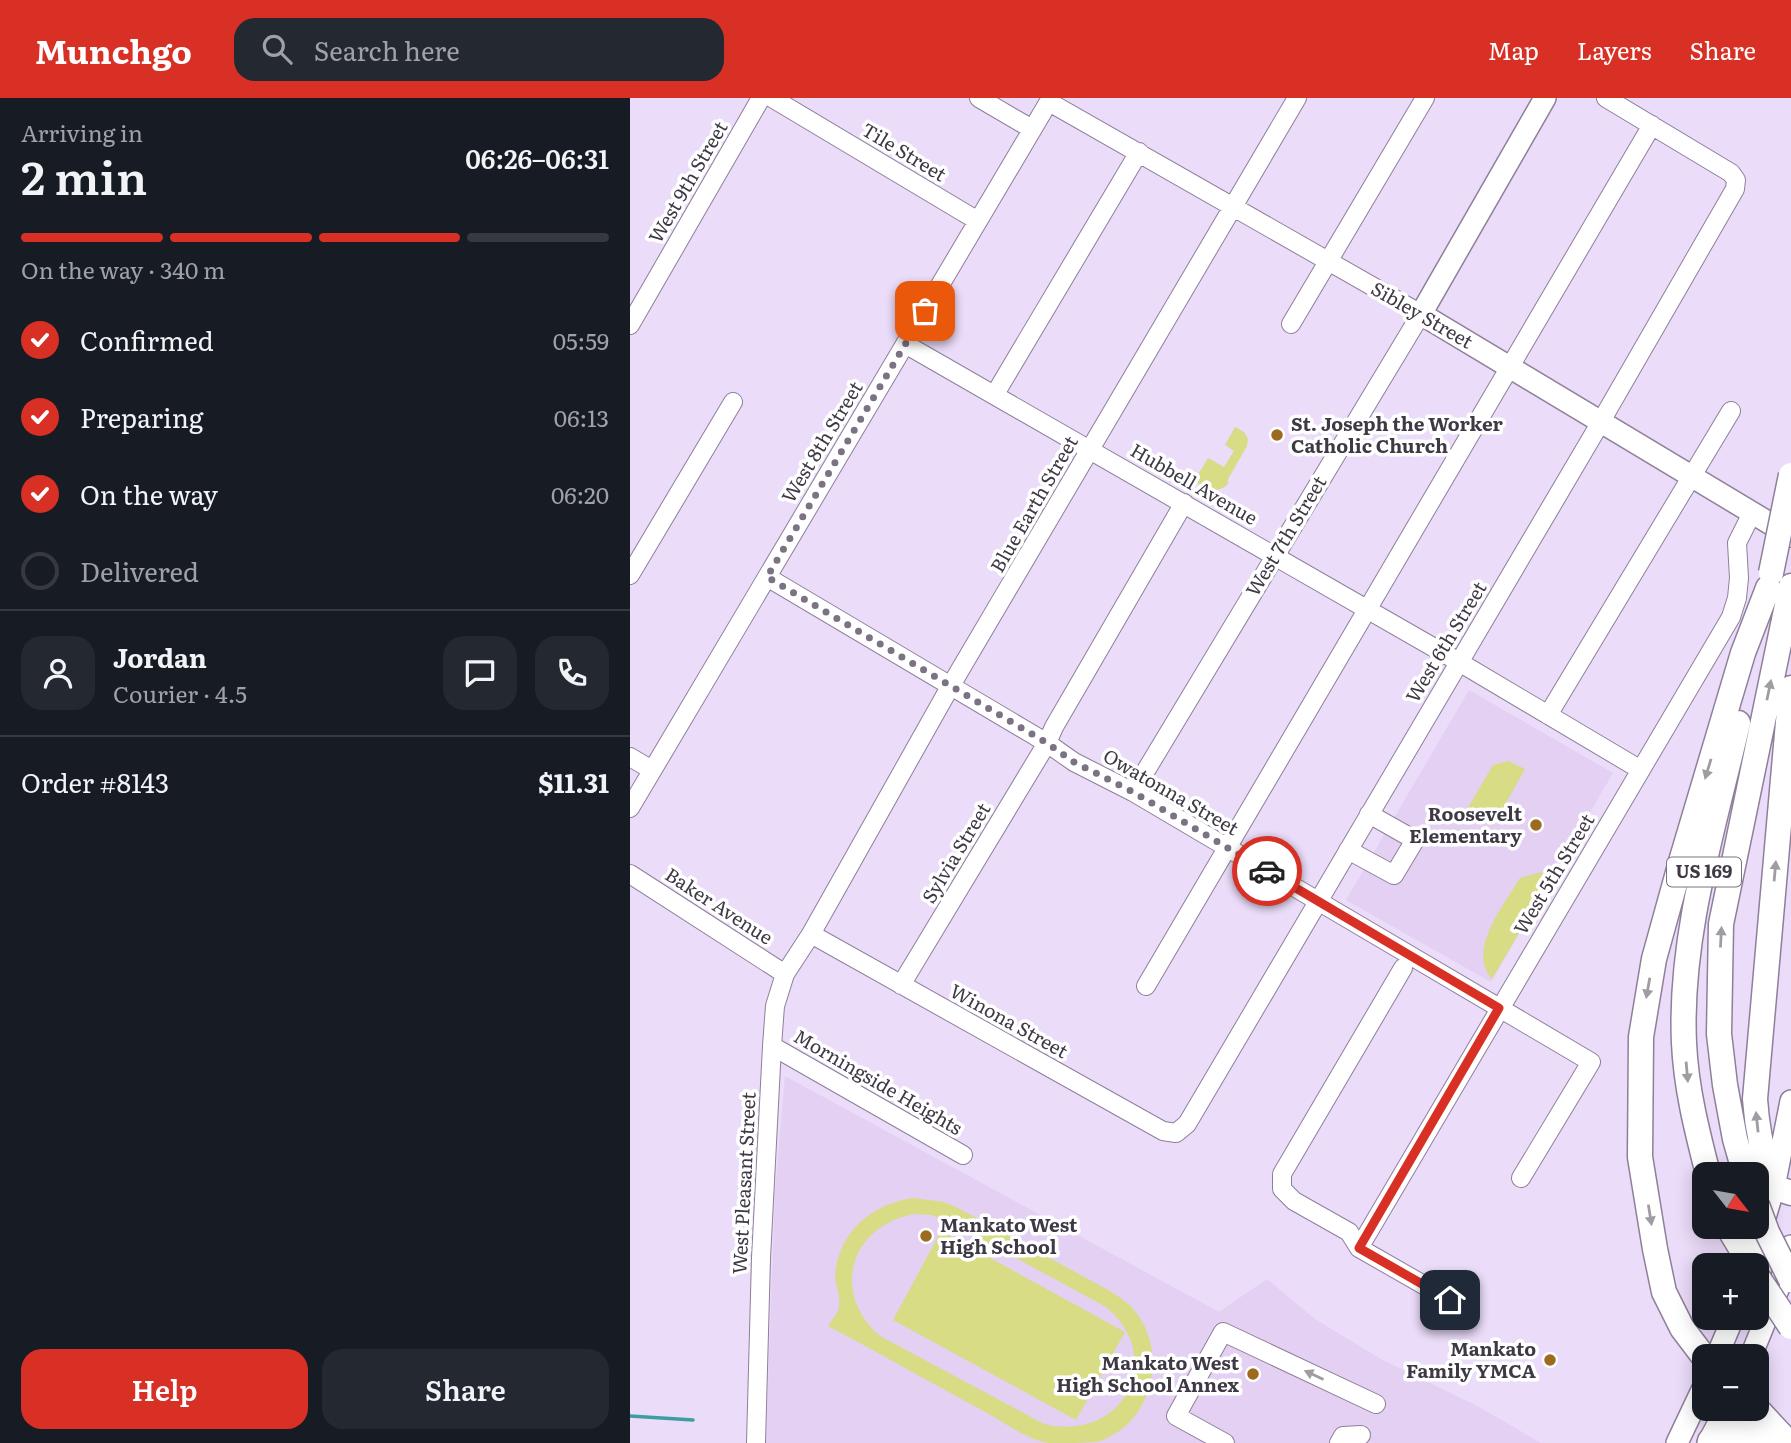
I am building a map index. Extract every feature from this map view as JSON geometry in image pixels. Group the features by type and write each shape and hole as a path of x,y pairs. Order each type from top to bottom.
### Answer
{"highway":[{"name":"US 169","path":"1742,1162 1725,1085 1719,1034 1721,924 1780,584 1791,475"},
{"name":"US 169","path":"1706,1162 1688,1090 1684,1042 1685,988 1691,931 1780,584"},
{"path":"1694,1344 1682,1328 1664,1292 1657,1259 1640,1157 1641,1037 1654,959 1743,653 1780,584"},
{"path":"1785,1194 1765,1162 1757,1128 1755,1099 1791,688"},
{"path":"1769,1235 1790,1262"},
{"path":"1769,1294 1791,1327"},
{"path":"1767,1421 1787,1443"},
{"path":"1709,1442 1746,1429 1787,1443"}],"main road":[{"name":"West 7th Street","path":"1421,314 1545,98"},
{"name":"Sibley Street","path":"1421,314 1791,536"},
{"path":"1757,1253 1785,1194 1791,1101"},
{"path":"1756,1344 1790,1262"},
{"path":"1677,1443 1692,1411"},
{"path":"1709,1442 1720,1421"}],"street":[{"name":"West 9th Street","path":"630,325 761,98"},
{"name":"Tile Street","path":"772,98 978,221"},
{"path":"979,98 1032,129"},
{"name":"Blue Earth Street","path":"811,934 950,687 1297,98"},
{"path":"1291,324 1425,98"},
{"path":"1146,986 1652,125 1606,98"},
{"name":"West 8th Street","path":"630,808 1050,100"},
{"name":"Sibley Street","path":"1050,100 1421,314"},
{"name":"West 6th Street","path":"1187,1124 1735,189 1736,180 1731,173 1652,125"},
{"path":"995,394 1139,152"},
{"name":"West 7th Street","path":"1133,792 1421,314"},
{"name":"Hubbell Avenue","path":"905,344 1460,662 1641,770"},
{"path":"630,575 733,402"},
{"path":"1548,715 1731,411"},
{"name":"Sylvia Street","path":"901,985 1047,743 1184,503"},
{"name":"West 5th Street","path":"1359,1248 1731,617 1739,578 1737,543 1752,513"},
{"name":"Owatonna Street","path":"767,577 1047,743 1074,762 1133,792 1591,1062 1521,1178"},
{"path":"630,757 652,771"},
{"path":"1348,850 1394,875 1415,841 1369,814"},
{"name":"Baker Avenue","path":"630,874 785,974"},
{"name":"West Pleasant Street","path":"756,1443 761,1258 775,1006 785,974 811,934"},
{"name":"Winona Street","path":"811,934 1163,1132 1176,1133 1187,1124"},
{"path":"1403,968 1282,1174 1282,1189 1294,1201 1349,1232 1359,1248 1450,1300"},
{"name":"Morningside Heights","path":"772,1046 963,1155"},
{"path":"1224,1443 1176,1416 1223,1332 1376,1404"},
{"path":"1339,1443 1343,1436 1362,1435"}],"shaded area":[{"path":"1469,690 1613,773 1491,982 1346,900"},
{"name":"Mankato West High School","path":"785,1076 1219,1312 1267,1279 1315,1319 1379,1358 1479,1407 1541,1443 766,1443 775,1192"}],"green space":[{"path":"1235,427 1244,432 1248,439 1228,484 1215,490 1194,481 1208,458 1224,467 1234,451 1225,445"},
{"path":"1508,761 1525,769 1493,826 1466,811 1493,765"},
{"path":"1541,872 1551,879 1492,979 1485,968 1483,955 1491,927 1520,878"},
{"path":"913,1198 944,1202 958,1208 1110,1291 1129,1305 1147,1332 1152,1351 1149,1389 1130,1422 1115,1434 1097,1442 1041,1441 1017,1431 828,1326 839,1307 835,1275 843,1245 860,1222 871,1213 898,1201","holes":["914,1214 931,1215 950,1222 1106,1307 1124,1328 1133,1350 1134,1372 1128,1392 1114,1409 1095,1421 1072,1427 1044,1424 880,1336 864,1319 855,1300 852,1282 854,1263 862,1247 875,1232 892,1221"]},
{"path":"941,1231 1125,1332 1076,1420 893,1320"}],"waterway":[{"path":"630,1416 693,1420"}],"way so far":[{"path":"925,311 767,577 1047,743 1074,762 1133,792 1267,871"}],"place":[{"name":"St. Joseph the Worker Catholic Church","path":"1277,435"},
{"name":"Roosevelt Elementary","path":"1536,825"},
{"name":"Mankato West High School","path":"926,1236"},
{"name":"Mankato Family YMCA","path":"1550,1360"},
{"name":"Mankato West High School Annex","path":"1253,1374"}],"route":[{"path":"1267,871 1499,1008 1359,1248 1450,1300"}]}
